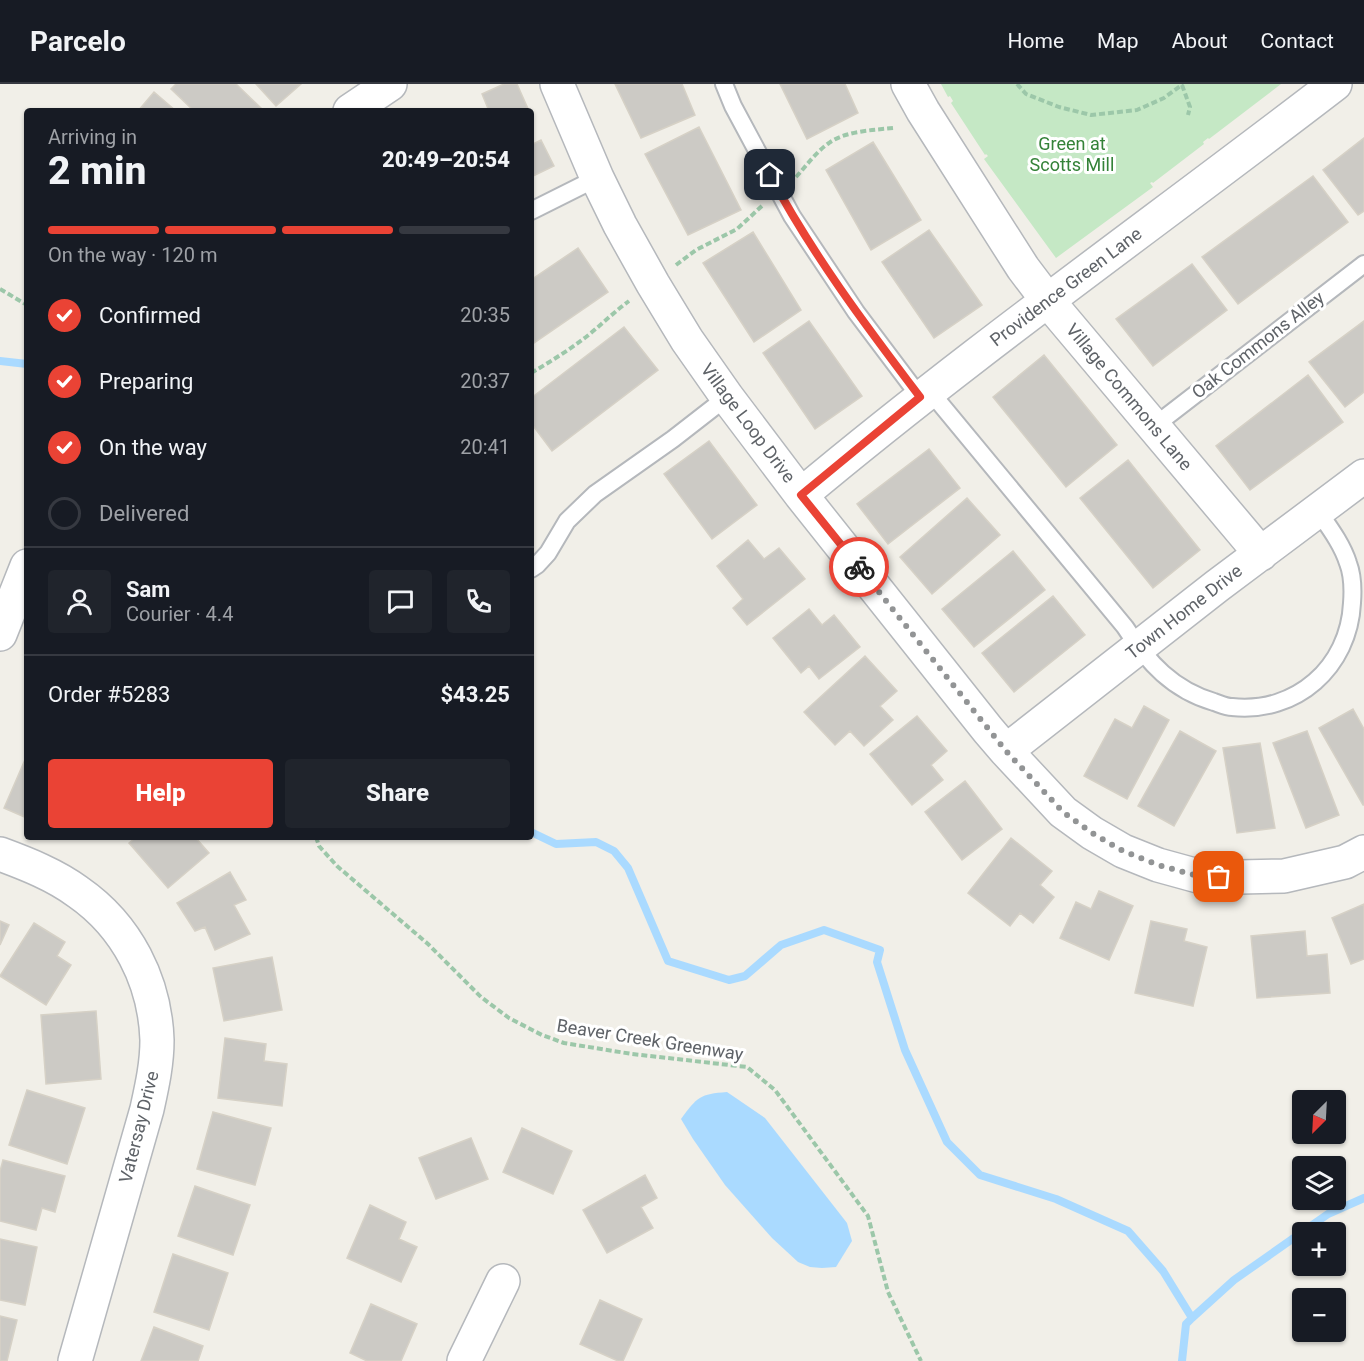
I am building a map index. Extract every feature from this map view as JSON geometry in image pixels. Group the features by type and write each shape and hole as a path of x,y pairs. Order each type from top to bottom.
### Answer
{"street":[{"path":"354,108 390,84"},
{"name":"Village Loop Drive","path":"557,84 597,178 620,225 687,340 801,495 1006,751 1063,812 1123,851 1158,865 1198,876 1240,878 1284,876 1345,862 1364,852"},
{"name":"Village Commons Lane","path":"908,84 1017,258 1048,301 1261,554"},
{"name":"Providence Green Lane","path":"801,495 925,394 1335,84"},
{"name":"Town Home Drive","path":"1006,751 1217,586 1364,476"},
{"path":"0,634 24,574"},
{"name":"Vatersay Drive","path":"0,854 51,875 79,892 101,912 122,934 137,958 148,984 155,1013 157,1042 154,1074 147,1108 75,1361"},
{"path":"464,1361 503,1281"}],"lane":[{"path":"724,84 792,216 856,312 1125,627 1138,648 1155,668 1176,685 1200,698 1231,707 1264,706 1289,698 1314,684 1332,664 1345,643 1352,618 1353,585 1348,562 1318,511"},
{"path":"534,210 597,178"},
{"name":"Oak Commons Alley","path":"1153,427 1364,264"},
{"path":"534,567 548,553 567,521 595,494 673,439 727,397"}],"path":[{"path":"1017,84 1026,94 1059,107 1091,115 1137,110 1164,98 1183,85 1190,107 1188,115"},
{"path":"534,371 587,337 618,309 653,284"},
{"path":"0,289 24,303"},
{"name":"Beaver Creek Greenway","path":"317,840 319,846 337,866 428,945 481,997 509,1018 542,1035 564,1043 632,1054 747,1067 775,1090 868,1216 888,1292 921,1361"}],"green space":[{"name":"Green at Scotts Mill","path":"941,84 1281,84 1208,138 1203,142 1204,144 1153,183 1150,183 1153,187 1056,258 984,159 988,156 985,155 951,103 953,101"}],"water":[{"path":"727,1092 765,1118 847,1223 852,1241 836,1267 810,1267 798,1262 772,1238 725,1185 693,1139 681,1119 700,1098"}],"building":[{"path":"176,84 236,84 261,108 191,108 171,89"},
{"path":"256,84 301,84 276,106"},
{"path":"504,84 517,84 528,108 488,108 482,94"},
{"path":"615,84 682,84 695,115 641,138"},
{"path":"780,84 845,84 858,113 807,139"},
{"path":"154,92 173,108 141,108"},
{"path":"699,127 741,210 688,235 645,154"},
{"path":"1364,138 1364,211 1358,215 1323,170"},
{"path":"541,140 554,166 534,176 534,144"},
{"path":"873,142 921,220 871,250 826,170"},
{"path":"1313,176 1348,222 1238,304 1202,257"},
{"path":"929,230 982,305 934,338 882,262"},
{"path":"753,232 801,310 754,342 703,263"},
{"path":"578,248 608,292 534,343 534,278"},
{"path":"1192,264 1227,310 1153,366 1116,319"},
{"path":"809,321 862,396 815,429 763,353"},
{"path":"1364,321 1364,392 1345,407 1309,362"},
{"path":"624,327 658,370 552,451 534,427 534,396"},
{"path":"1044,355 1117,445 1066,487 993,397"},
{"path":"1308,375 1343,422 1250,490 1216,446"},
{"path":"709,441 757,505 712,539 664,474"},
{"path":"929,449 960,488 888,544 857,504"},
{"path":"1128,460 1200,550 1153,588 1080,498"},
{"path":"967,498 1000,535 932,594 900,557"},
{"path":"748,540 764,559 779,548 805,579 747,625 733,608 743,599 717,566"},
{"path":"1013,551 1045,590 974,647 942,609"},
{"path":"1053,596 1085,635 1014,692 982,653"},
{"path":"809,609 822,625 834,615 860,647 819,679 809,666 801,673 773,638"},
{"path":"865,656 897,691 880,706 893,720 864,746 850,731 835,745 804,712"},
{"path":"1144,706 1169,720 1127,799 1084,776 1115,719 1132,728"},
{"path":"1353,709 1364,729 1364,805 1319,728"},
{"path":"917,716 947,751 931,765 943,780 912,805 870,754"},
{"path":"1180,731 1216,751 1174,826 1138,806"},
{"path":"1307,731 1339,815 1306,828 1273,743"},
{"path":"1260,743 1275,828 1237,833 1223,748"},
{"path":"24,762 24,817 4,808"},
{"path":"965,781 1002,829 962,860 925,812"},
{"path":"1011,838 1052,871 1040,885 1054,897 1033,923 1020,913 1010,926 968,893"},
{"path":"132,840 198,840 209,853 168,888 129,843"},
{"path":"230,872 246,900 234,905 250,934 215,950 205,927 195,931 177,903"},
{"path":"1099,891 1133,906 1109,960 1060,938 1076,902 1091,909"},
{"path":"1364,904 1364,959 1351,964 1332,918"},
{"path":"0,921 9,925 0,945"},
{"path":"1151,921 1187,929 1184,941 1207,947 1193,1006 1135,993"},
{"path":"34,923 65,942 57,956 71,965 46,1005 0,976"},
{"path":"1305,931 1307,956 1327,954 1330,993 1257,998 1251,936"},
{"path":"272,957 282,1010 224,1021 213,968"},
{"path":"96,1011 101,1079 46,1084 41,1015"},
{"path":"225,1038 266,1044 264,1061 287,1064 282,1106 218,1098"},
{"path":"27,1090 85,1108 67,1164 9,1145"},
{"path":"213,1112 271,1128 255,1185 197,1169"},
{"path":"522,1128 572,1151 553,1194 503,1172"},
{"path":"471,1138 488,1179 436,1199 419,1158"},
{"path":"3,1160 65,1176 55,1212 42,1208 36,1230 0,1221 0,1171"},
{"path":"645,1175 657,1198 641,1207 653,1228 607,1253 583,1210"},
{"path":"195,1186 250,1205 233,1255 178,1236"},
{"path":"370,1205 406,1222 399,1239 417,1247 401,1282 347,1258"},
{"path":"0,1239 37,1247 25,1305 0,1300"},
{"path":"173,1254 228,1273 209,1330 154,1312"},
{"path":"600,1300 642,1319 623,1361 618,1361 580,1344"},
{"path":"371,1304 417,1324 401,1361 367,1361 350,1353"},
{"path":"0,1316 17,1320 7,1361 0,1361"},
{"path":"154,1327 203,1346 198,1361 141,1361"}],"waterway":[{"path":"0,361 24,364"},
{"path":"534,833 556,844 596,842 614,851 628,868 668,961 729,980 745,976 781,945 824,930 880,950 877,962 905,1050 947,1142 980,1175 1056,1199 1128,1231 1163,1271 1192,1318"},
{"path":"1182,1361 1186,1324 1234,1280 1328,1214 1364,1198"}],"way so far":[{"path":"859,567 988,730 1063,812 1092,833 1123,851 1158,865 1198,876 1219,877"}],"route":[{"path":"770,175 792,216 856,312 920,397 801,495 859,567"}]}
